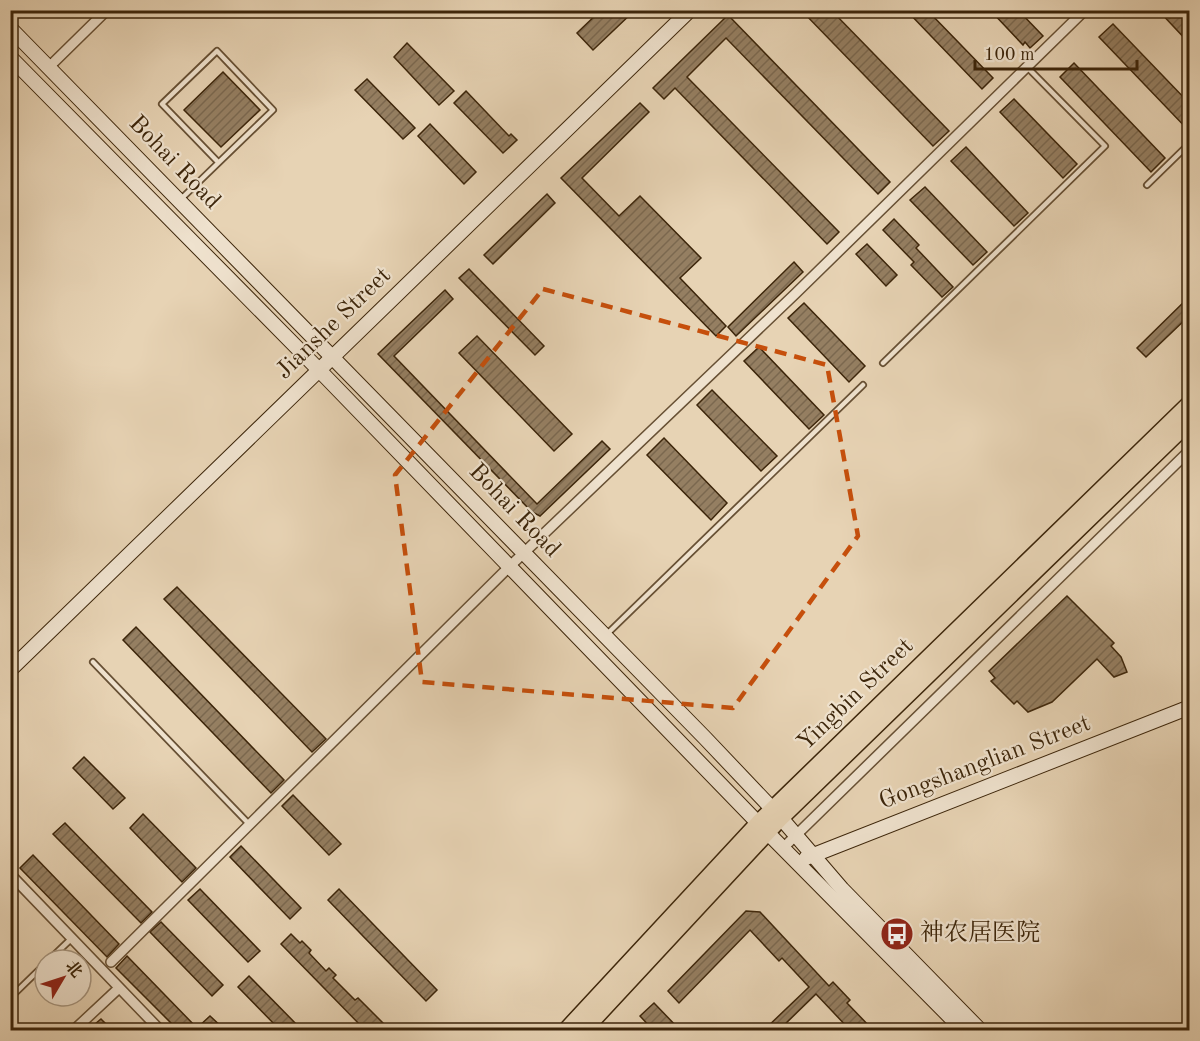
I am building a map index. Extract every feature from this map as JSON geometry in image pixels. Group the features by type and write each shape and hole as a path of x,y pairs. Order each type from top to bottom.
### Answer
{"main road":[{"name":"Jianshe Street","path":"10,670 690,10"},
{"name":"Bohai Road","path":"10,28 777,814 842,889 980,1030"},
{"name":"Bohai Road","path":"10,57 320,370 763,828 963,1030"},
{"name":"Yingbin Street","path":"566,1030 763,828 1190,403"},
{"name":"Yingbin Street","path":"777,814 1190,421"},
{"name":"Gongshanglian Street","path":"798,861 1190,707"},
{"name":"Yingbin Street","path":"584,1030 763,828"}],"street":[{"path":"49,67 107,10"},
{"path":"111,962 509,567 795,294 1085,10"},
{"path":"784,847 1190,450"},
{"path":"10,874 160,1030"},
{"path":"74,1030 119,988"}],"lane":[{"path":"179,200 219,162 273,110 217,51 162,104 219,162"},
{"path":"883,363 1105,146 1027,67"},
{"path":"1147,185 1190,144"},
{"path":"604,636 863,385"},
{"path":"93,662 249,824"},
{"path":"62,948 72,938"},
{"path":"10,998 33,976"}],"highlighted area":[{"path":"543,289 827,365 858,536 733,708 422,682 395,475"}],"building":[{"path":"601,10 635,10 593,50 577,33"},
{"path":"801,10 831,10 949,131 933,146"},
{"path":"906,10 927,10 993,78 982,89"},
{"path":"990,10 1018,10 1043,36 1030,48 1025,42 1023,45"},
{"path":"1158,10 1185,10 1190,15 1190,44"},
{"path":"728,15 890,182 878,194 726,38 687,77 839,232 827,244 675,88 664,99 653,88"},
{"path":"1113,24 1190,104 1190,132 1099,37"},
{"path":"407,43 454,91 439,105 394,57"},
{"path":"1074,63 1165,158 1151,172 1060,77"},
{"path":"223,72 260,110 221,147 184,110"},
{"path":"367,79 415,128 403,139 355,90"},
{"path":"466,91 509,136 511,134 517,140 503,153 454,103"},
{"path":"1014,99 1077,164 1063,178 1000,112"},
{"path":"640,103 649,112 582,178 619,216 640,196 701,258 680,278 726,326 716,336 561,178"},
{"path":"430,124 476,172 464,184 418,136"},
{"path":"966,147 1028,213 1014,226 951,161"},
{"path":"925,187 987,252 973,265 910,200"},
{"path":"547,194 555,203 493,264 484,255"},
{"path":"894,219 919,245 916,248 953,287 942,297 911,265 914,262 883,230"},
{"path":"867,244 897,275 886,286 856,254"},
{"path":"794,262 803,272 736,336 728,327"},
{"path":"469,269 544,346 535,355 459,278"},
{"path":"445,290 453,299 394,356 537,504 602,441 610,449 540,516 532,512 378,354"},
{"path":"1190,296 1190,315 1146,357 1137,348"},
{"path":"804,303 865,366 849,382 788,318"},
{"path":"477,336 572,434 554,451 459,353"},
{"path":"759,347 824,415 809,429 744,361"},
{"path":"712,390 777,456 761,471 697,405"},
{"path":"664,438 727,503 711,520 647,455"},
{"path":"177,587 326,739 312,752 164,599"},
{"path":"1067,596 1114,643 1111,646 1121,657 1127,672 1114,677 1097,659 1052,702 1028,712 1017,701 1014,704 991,681 995,678 989,671"},
{"path":"136,627 284,780 271,793 123,640"},
{"path":"84,757 125,798 113,809 73,768"},
{"path":"293,795 341,844 329,855 282,806"},
{"path":"143,814 196,868 182,882 130,828"},
{"path":"65,823 152,912 141,923 53,834"},
{"path":"241,846 301,908 290,919 230,857"},
{"path":"33,855 119,944 107,957 20,868"},
{"path":"200,889 260,951 248,962 188,900"},
{"path":"339,889 437,990 426,1001 328,900"},
{"path":"746,911 760,912 829,986 833,982 850,1000 847,1003 873,1030 850,1030 816,994 779,1030 764,1030 809,987 782,958 779,961 750,930 679,1003 668,991"},
{"path":"161,922 223,985 212,996 150,932"},
{"path":"291,934 311,950 309,953 326,971 329,968 336,975 333,978 355,1000 358,998 390,1030 365,1030 281,944"},
{"path":"127,956 197,1028 210,1016 225,1030 178,1030 116,968"},
{"path":"249,976 302,1030 280,1030 238,987"},
{"path":"654,1003 680,1030 653,1030 640,1016"},
{"path":"101,1019 112,1030 88,1030"}],"place":[{"name":"神农居医院","path":"897,934"}]}
